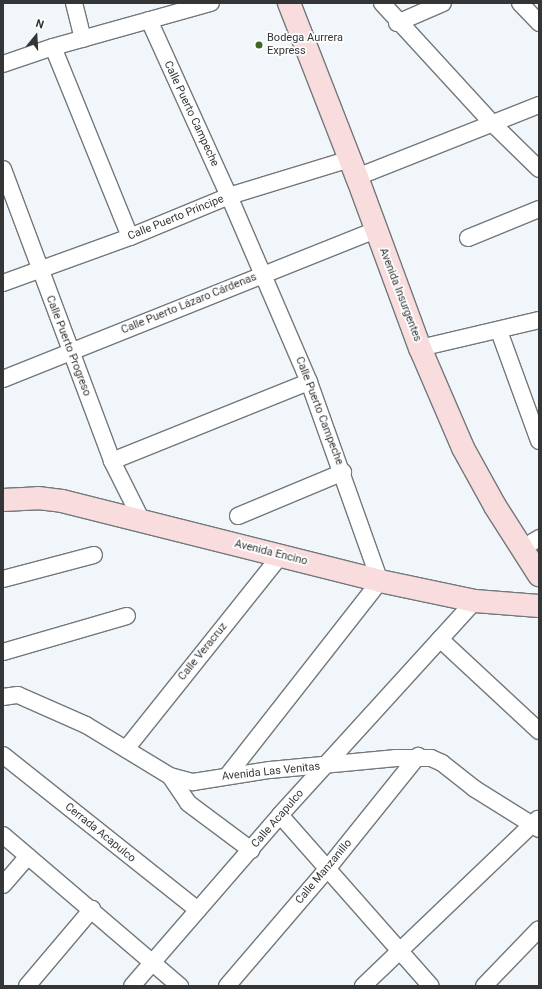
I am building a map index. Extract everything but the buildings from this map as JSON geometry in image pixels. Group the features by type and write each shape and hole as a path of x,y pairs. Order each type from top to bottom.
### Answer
{"main road":[{"name":"Avenida Insurgentes","path":"288,3 354,168 420,348 463,448 530,543 539,575"},
{"name":"Avenida Encino","path":"3,500 38,498 62,501 141,519 380,581 475,601 539,606"}],"street":[{"path":"74,3 83,39"},
{"path":"3,64 53,47 211,3"},
{"path":"382,3 397,23 491,122 539,169"},
{"path":"397,23 443,3"},
{"path":"520,3 539,23"},
{"name":"Calle Puerto Campeche","path":"149,20 229,196 262,276 309,382 380,581"},
{"path":"53,47 130,237"},
{"name":"Calle Puerto Príncipe","path":"3,283 39,268 130,237 229,196 354,168 539,105"},
{"name":"Calle Puerto Progreso","path":"3,169 70,352 112,461 141,519"},
{"path":"468,238 539,209"},
{"name":"Calle Puerto Lázaro Cárdenas","path":"3,379 376,230"},
{"path":"420,348 499,331 539,320"},
{"path":"499,331 539,441"},
{"path":"112,461 309,382"},
{"path":"238,516 342,472"},
{"path":"3,579 94,555"},
{"name":"Calle Veracruz","path":"126,749 281,555"},
{"path":"228,775 380,581"},
{"name":"Calle Acapulco","path":"132,986 280,815 475,601"},
{"path":"3,652 127,616"},
{"path":"440,639 539,731"},
{"name":"Avenida Las Venitas","path":"3,685 10,696 86,725 170,776 193,782 228,775 324,767 418,756 442,763 475,789 536,824"},
{"name":"Cerrada Acapulco","path":"3,755 198,910"},
{"name":"Calle Manzanillo","path":"227,986 328,868 418,756"},
{"path":"170,776 188,803 251,850"},
{"path":"280,815 431,986"},
{"path":"363,986 399,950 536,824"},
{"path":"3,835 92,909 180,986"},
{"path":"3,885 28,856"},
{"path":"26,986 92,909"},
{"path":"484,986 539,929"}],"place":[{"name":"Bodega Aurrera Express","path":"259,45"}]}
